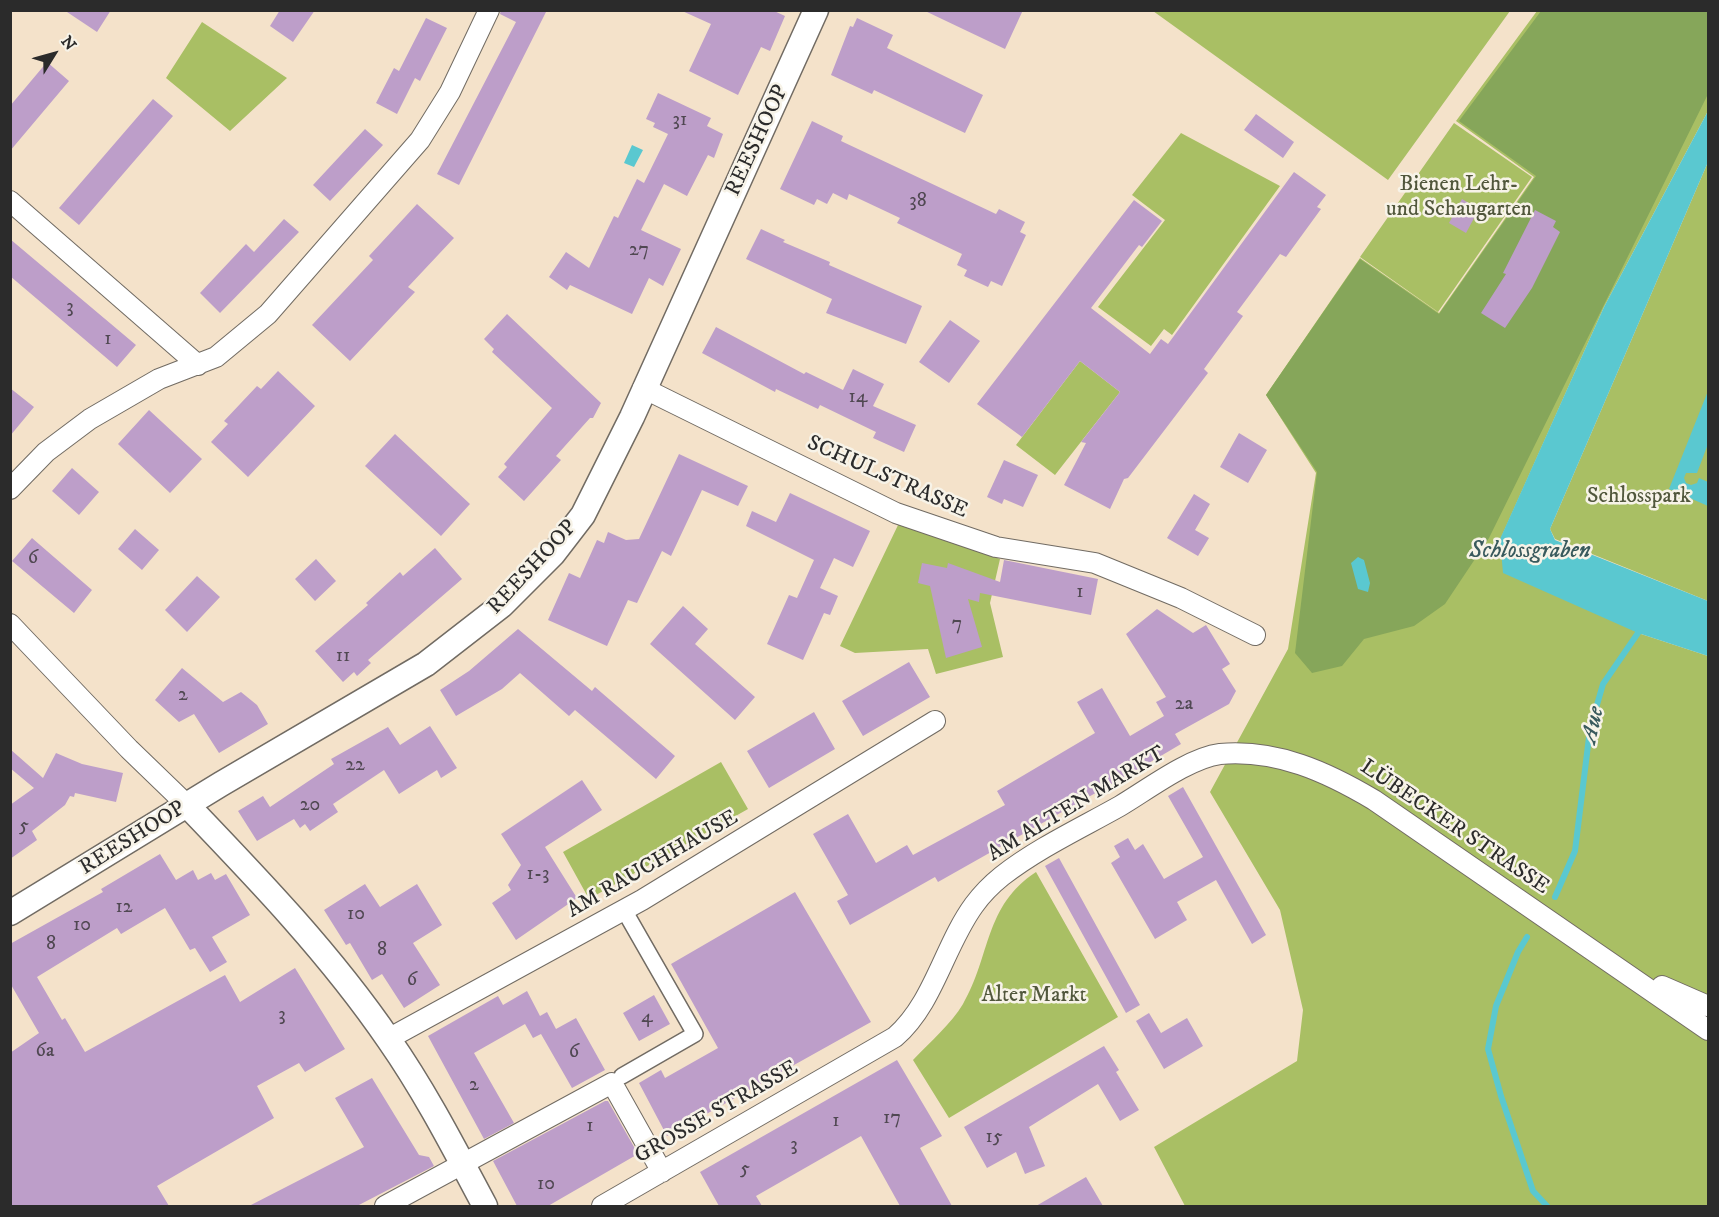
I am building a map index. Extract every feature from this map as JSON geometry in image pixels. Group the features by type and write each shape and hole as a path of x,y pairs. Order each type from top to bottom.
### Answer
{"street":[{"name":"REESHOOP","path":"10,913 426,664 502,605 553,554 583,515 632,417 643,388 782,90 816,10"},
{"path":"10,489 46,452 90,419 139,388 198,365 232,347 268,314 420,140 450,92 483,13"},
{"path":"10,201 198,365"},
{"name":"SCHULSTRASSE","path":"643,388 896,513 996,547 1095,563 1181,598 1255,635"},
{"path":"10,624 288,912 388,1039 427,1098 486,1206"},
{"name":"AM RAUCHHAUSE","path":"388,1039 624,910 936,722"},
{"name":"AM ALTEN MARKT","path":"856,1061 906,1028 973,907 1002,876 1031,856 1196,762 1218,754 1267,755"},
{"name":"LÜBECKER STRASSE","path":"1267,755 1323,773 1374,800 1518,900 1606,957 1708,1030"},
{"path":"622,1077 695,1034 624,910"},
{"name":"LÜBECKER STRASSE","path":"1606,957 1708,1006"},
{"name":"GROSSE STRASSE","path":"602,1206 856,1061"},
{"path":"385,1206 612,1083 662,1172"}],"green space":[{"path":"1153,11 1510,11 1388,180"},
{"path":"1537,11 1708,11 1708,111 1604,307 1500,540 1638,633 1708,656 1708,1206 1185,1206 1154,1147 1297,1061 1303,1010 1280,910 1210,792 1288,649 1316,473 1266,395 1360,258 1439,313 1534,177 1456,121"},
{"path":"1541,11 1708,11 1708,94 1489,538 1445,604 1414,626 1364,639 1342,666 1312,673 1295,653 1317,472 1266,395 1360,259 1439,314 1536,176 1459,121"},
{"path":"202,22 287,78 230,131 166,78"},
{"name":"Bienen Lehr- und Schaugarten","path":"1454,123 1532,177 1438,312 1360,257"},
{"path":"1181,133 1280,186 1172,335 1164,329 1151,346 1098,307 1165,220 1132,195"},
{"name":"Schlosspark","path":"1708,162 1708,601 1555,539 1550,529"},
{"path":"1080,361 1120,392 1055,475 1016,445"},
{"path":"899,523 1000,559 990,603 1003,657 936,674 928,649 855,653 840,646"},
{"path":"721,762 748,809 589,899 563,852"},
{"name":"Alter Markt","path":"1036,872 1118,1017 949,1118 913,1060 946,1026 963,1004 979,968 997,916 1019,885"}],"water":[{"name":"Schlossgraben","path":"1708,111 1708,162 1550,529 1555,540 1708,601 1708,656 1638,633 1503,573 1500,539 1604,307"},
{"path":"632,145 643,150 634,167 624,163"},
{"path":"1708,391 1708,444 1697,473 1686,473 1684,478 1686,483 1691,485 1697,483 1699,478 1708,482 1708,506 1669,489"},
{"path":"1358,557 1364,560 1370,583 1368,592 1358,589 1351,563"}],"building":[{"path":"64,10 111,10 97,32"},
{"path":"280,10 315,10 293,42 270,26"},
{"path":"501,10 547,10 459,185 437,174 516,22 500,14"},
{"path":"680,10 772,10 785,16 770,51 761,47 738,95 689,71 711,24"},
{"path":"923,10 1023,10 1005,49"},
{"path":"426,18 447,28 420,81 415,78 397,114 376,103 394,68 399,71"},
{"path":"857,18 893,35 887,48 983,95 965,133 874,90 872,94 831,75 850,26 853,27"},
{"path":"47,62 69,81 10,151 10,106"},
{"path":"658,93 711,118 707,126 723,134 714,158 708,155 687,196 664,184 641,230 681,249 663,286 649,278 632,314 570,285 567,290 549,277 566,252 589,268 614,216 618,218 637,179 644,183 668,134 653,127 655,123 646,119"},
{"path":"153,99 173,116 79,225 59,208"},
{"path":"1256,114 1294,142 1283,158 1244,130"},
{"path":"812,121 843,136 841,141 996,214 999,209 1025,222 1020,232 1026,235 1002,286 991,281 988,287 964,276 967,270 957,265 962,254 897,223 900,218 849,194 847,200 833,193 827,204 817,199 814,205 780,189"},
{"path":"365,129 383,145 330,201 313,185"},
{"path":"1294,172 1326,195 1317,207 1321,209 1286,257 1280,254 1237,312 1243,316 1204,369 1208,373 1128,478 1124,479 1110,509 1064,485 1086,443 1081,442 1120,392 1080,361 1022,437 977,404 1134,200 1162,221 1142,247 1139,245 1091,308 1150,354 1161,339 1168,344"},
{"path":"1462,199 1479,209 1466,233 1449,223"},
{"path":"417,204 454,238 408,287 415,292 350,361 312,325 373,260 369,256"},
{"path":"1535,210 1556,221 1553,227 1560,232 1532,288 1505,328 1481,313 1506,274 1503,273"},
{"path":"284,219 299,232 220,313 200,293 246,244 254,252"},
{"path":"761,229 785,240 783,242 830,262 829,265 922,306 906,344 826,313 832,299 746,259"},
{"path":"10,239 136,345 117,367 10,276"},
{"path":"507,314 601,403 593,418 590,418 556,456 561,460 524,501 498,477 507,467 504,464 552,408 492,352 494,349 484,339"},
{"path":"950,320 980,341 949,383 919,362"},
{"path":"716,327 804,374 806,372 843,390 853,369 884,384 873,406 916,425 904,452 873,438 876,432 820,405 818,409 776,389 775,392 702,353"},
{"path":"278,371 315,406 248,477 211,442 228,424 224,421 257,386 261,389"},
{"path":"10,388 34,407 10,436"},
{"path":"149,410 202,459 170,493 118,444"},
{"path":"1239,433 1267,450 1248,483 1220,467"},
{"path":"395,434 470,504 441,536 365,466"},
{"path":"679,454 748,486 738,506 702,490 671,556 662,551 637,603 628,600 607,646 548,620 569,573 580,578 597,540 604,543 608,532 626,540 639,539"},
{"path":"1004,460 1038,475 1023,507 1004,499 1002,504 987,497"},
{"path":"72,468 99,492 79,515 52,491"},
{"path":"790,493 870,531 853,567 834,558 820,588 838,596 830,615 824,613 803,660 767,644 789,595 797,598 814,560 746,526 752,511 776,522"},
{"path":"1194,494 1210,504 1195,530 1209,538 1198,556 1167,538"},
{"path":"135,529 159,550 142,570 118,549"},
{"path":"32,538 92,590 74,613 12,561"},
{"path":"435,548 462,579 368,660 371,663 357,676 354,672 343,682 315,651 368,605 366,603 400,572 403,576"},
{"path":"316,559 336,581 315,601 295,579"},
{"path":"1004,560 1098,579 1091,615 980,593 979,602 968,599 982,647 946,658 930,586 918,583 922,563 947,568 948,563 1000,582"},
{"path":"197,576 220,597 187,632 165,610"},
{"path":"683,606 708,629 695,644 755,697 735,720 650,644"},
{"path":"1157,609 1193,633 1206,625 1230,664 1222,669 1236,691 1229,704 1175,734 1181,744 1154,760 938,882 935,877 850,925 837,901 848,895 813,834 848,814 876,863 907,845 913,855 1005,805 997,791 1095,733 1077,702 1102,688 1130,736 1164,716 1156,702 1166,697 1126,634"},
{"path":"518,629 592,691 595,687 675,756 656,779 575,710 569,716 520,673 502,689 456,716 440,690 469,671"},
{"path":"909,662 930,697 863,736 842,701"},
{"path":"182,668 223,702 241,692 257,705 268,724 219,753 194,714 179,722 155,700"},
{"path":"814,712 835,749 769,788 747,751"},
{"path":"430,726 457,768 441,778 437,770 399,794 384,770 333,804 338,812 310,831 305,824 300,828 294,819 257,841 238,811 263,796 270,807 334,764 331,759 388,727 400,745"},
{"path":"10,749 43,778 56,753 82,764 123,773 116,802 75,793 74,797 70,796 65,805 32,831 37,840 10,859 10,805 34,788 10,768"},
{"path":"582,780 602,810 545,847 577,898 516,940 492,903 511,890 508,885 521,865 501,834"},
{"path":"1183,787 1266,935 1252,944 1216,880 1177,902 1187,920 1155,939 1111,863 1120,857 1114,846 1128,838 1135,850 1143,844 1164,879 1203,857 1168,796"},
{"path":"160,854 176,880 193,870 198,880 211,873 215,880 226,874 250,915 212,937 227,962 210,972 195,948 190,950 165,908 121,934 117,928 37,977 62,1020 65,1018 85,1052 225,975 240,1002 295,968 345,1049 305,1072 299,1063 257,1086 274,1118 157,1186 169,1206 10,1206 10,1053 39,1033 10,983 10,944 103,892 101,889"},
{"path":"1059,858 1140,1005 1126,1013 1045,866"},
{"path":"365,884 380,907 417,884 442,925 413,943 440,985 404,1008 382,974 372,980 350,943 346,945 324,910"},
{"path":"795,892 871,1022 667,1136 639,1083 661,1070 665,1078 718,1048 671,964"},
{"path":"527,991 540,1016 547,1012 556,1029 576,1018 605,1070 572,1088 541,1034 533,1038 525,1024 474,1053 514,1123 484,1139 428,1036 498,996 503,1005"},
{"path":"654,995 670,1024 639,1041 623,1013"},
{"path":"1149,1013 1161,1033 1187,1018 1203,1046 1164,1069 1136,1021"},
{"path":"1104,1046 1119,1070 1116,1072 1139,1110 1120,1121 1098,1084 1029,1127 1045,1166 1025,1174 1016,1152 987,1168 964,1127"},
{"path":"897,1060 942,1136 920,1148 952,1206 900,1206 861,1136 756,1196 762,1206 719,1206 700,1172"},
{"path":"372,1078 419,1155 429,1157 434,1166 357,1206 249,1206 364,1147 335,1098"},
{"path":"608,1101 638,1154 548,1206 517,1206 493,1161"},
{"path":"1086,1177 1103,1206 1036,1206"}],"waterway":[{"name":"Aue","path":"1555,897 1575,851 1590,729 1603,684 1638,633"},
{"name":"Aue","path":"1527,937 1518,952 1496,1006 1488,1049 1501,1096 1533,1191 1547,1206"}]}
